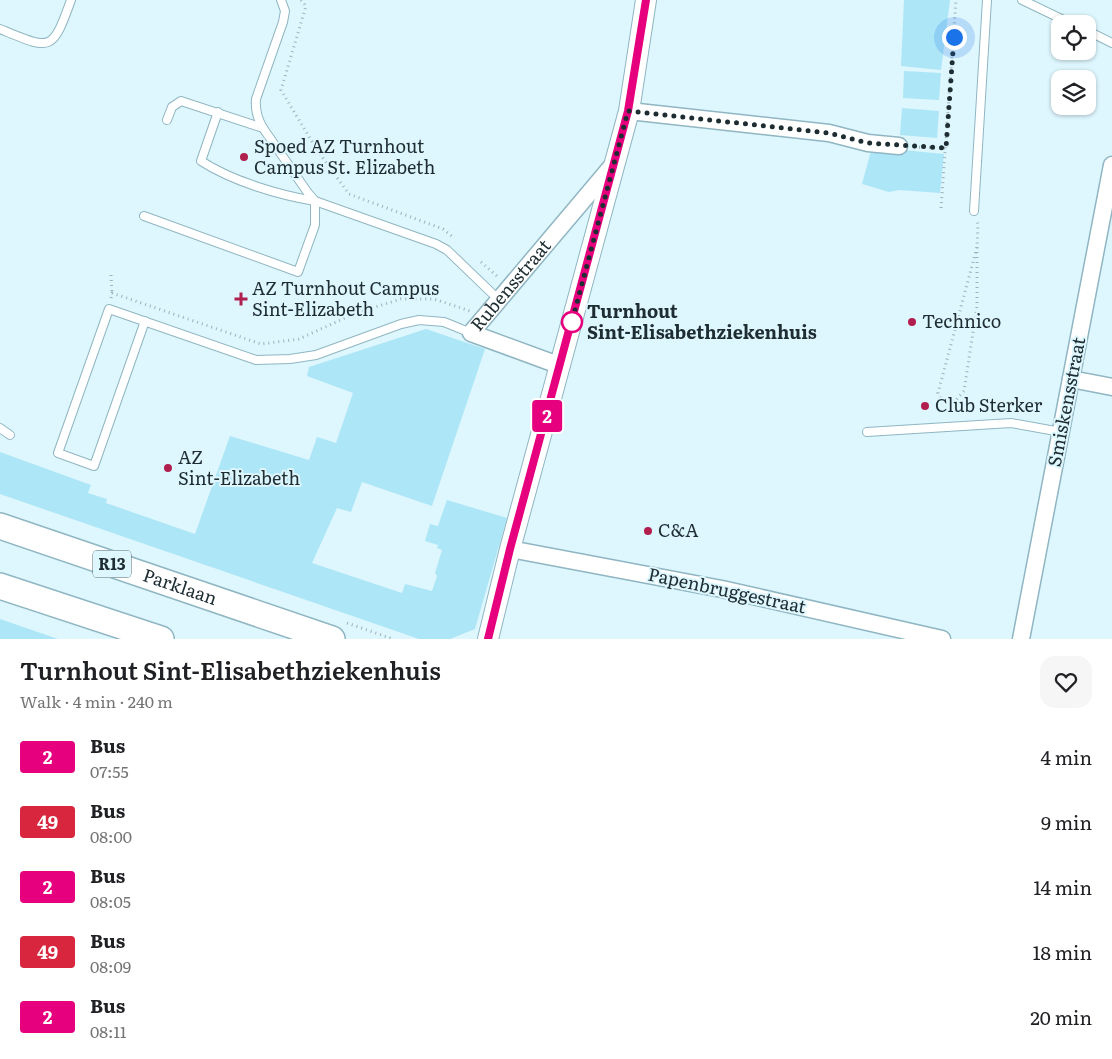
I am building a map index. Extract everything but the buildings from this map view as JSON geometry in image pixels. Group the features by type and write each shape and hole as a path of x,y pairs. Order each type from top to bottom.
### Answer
{"main road":[{"name":"Parklaan","path":"0,526 332,639"},
{"path":"0,586 161,639"}],"street":[{"name":"Rubensstraat","path":"488,639 510,549 561,366 628,111 646,0"},
{"path":"628,111 829,133 868,143 899,146"},
{"name":"Smiskensstraat","path":"1021,639 1112,165"},
{"name":"Rubensstraat","path":"561,366 471,333 612,166"},
{"path":"1071,379 1112,387"},
{"name":"Papenbruggestraat","path":"510,549 722,589 942,639"}],"lane":[{"path":"0,29 35,43 43,44 51,41 61,29 71,0"},
{"path":"144,216 298,272 315,225 315,201 263,128 255,108 256,99 283,22 284,11 281,0"},
{"path":"974,211 987,0"},
{"path":"1022,0 1053,15"},
{"path":"1096,35 1112,43"},
{"path":"167,120 172,107 181,101 263,128"},
{"path":"218,112 201,161 220,173 292,198 315,201 436,244 447,250 504,293"},
{"path":"145,321 94,466 58,454 109,308 256,360 290,359 316,355 401,324 419,320 444,322 471,333"},
{"path":"867,432 1011,422 1061,432"},
{"path":"0,428 10,435"}],"path":[{"path":"302,0 306,6 281,90 317,150 349,194 443,229 458,242"},
{"path":"941,208 956,0"},
{"path":"899,146 946,148"},
{"path":"974,211 978,224 978,306 964,392 954,400 942,401 938,393 977,247"},
{"path":"480,261 504,293"},
{"path":"109,308 112,293 111,275"},
{"path":"112,293 261,344 299,339 356,313 401,299 434,299 484,316"}],"shaded area":[{"path":"904,0 950,0 941,70 901,66"},
{"path":"904,71 941,73 939,100 903,98"},
{"path":"902,108 939,111 937,138 900,135"},
{"path":"872,147 944,154 940,193 899,190 889,192 862,184"},
{"path":"426,329 485,349 432,506 362,482 351,512 337,508 312,563 402,593 405,584 432,591 442,550 437,548 438,545 425,541 430,524 438,526 447,500 507,518 475,629 450,639 419,639 0,494 0,452 91,485 88,493 107,499 106,503 195,534 230,436 309,460 317,437 336,443 353,393 307,376 309,367"},
{"path":"0,619 58,639 0,639"}],"bus line":[{"name":"2","path":"488,639 510,549 561,366 628,111 646,0"}],"place":[{"name":"Spoed AZ Turnhout Campus St. Elizabeth","path":"244,157"},
{"name":"AZ Turnhout Campus Sint-Elizabeth","path":"241,299"},
{"name":"Turnhout Sint-Elisabethziekenhuis","path":"572,322"},
{"name":"Technico","path":"912,322"},
{"name":"Club Sterker","path":"925,406"},
{"name":"AZ Sint-Elizabeth","path":"168,468"},
{"name":"C&A","path":"648,531"}],"route":[{"path":"572,322 570,329 628,111 829,133 868,143 946,148 954,37"}]}
